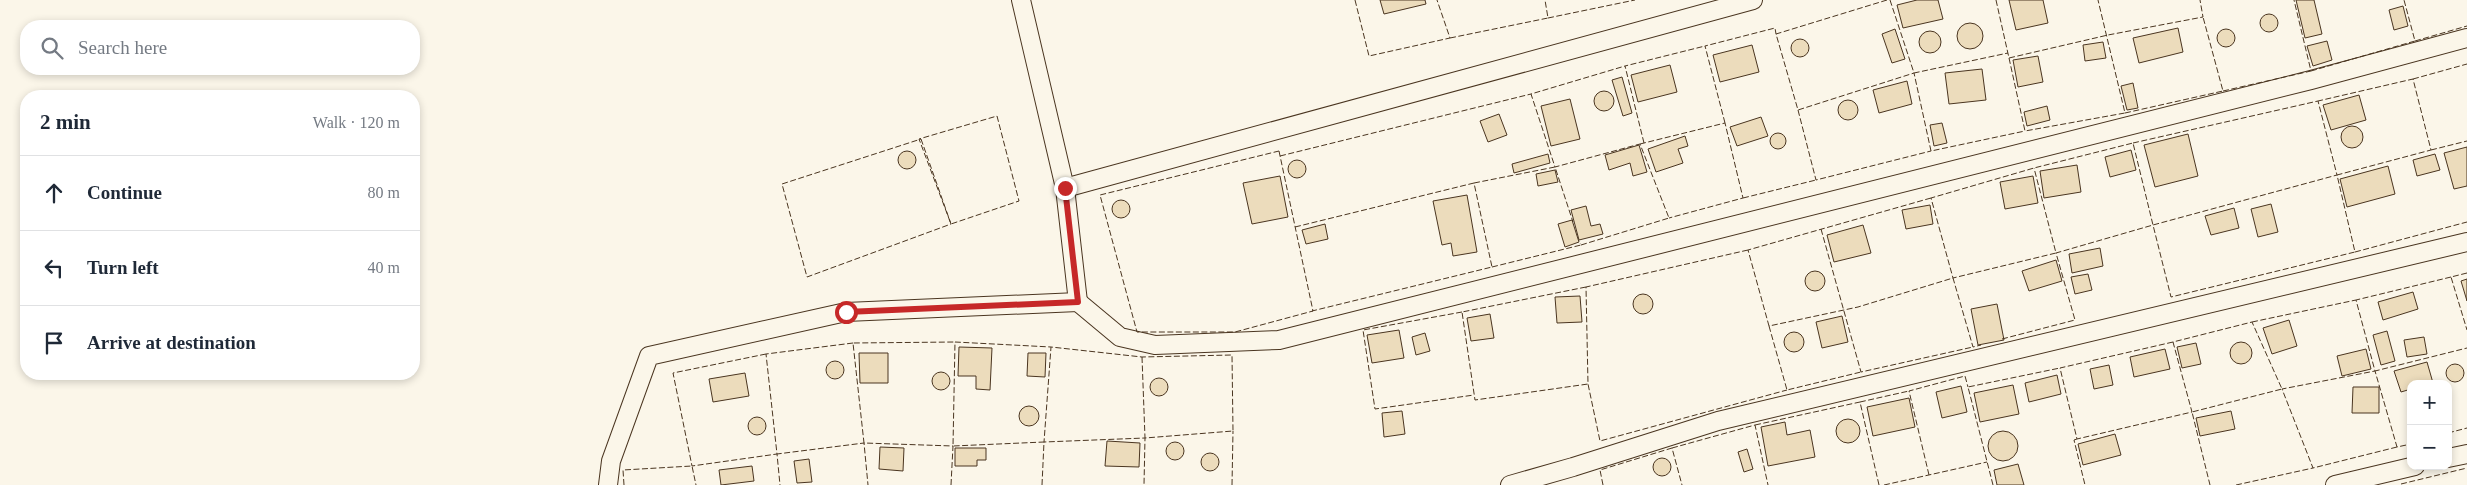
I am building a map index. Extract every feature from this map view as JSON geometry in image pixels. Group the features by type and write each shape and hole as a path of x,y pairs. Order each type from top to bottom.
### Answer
{"street":[{"path":"1021,0 1065,188 1078,302"},
{"path":"1065,188 1754,0"},
{"path":"608,485 611,461 649,356 846,312 1078,302 1120,337 1155,345 1279,340 2311,80 2467,38"},
{"path":"1510,485 1573,468 1718,421 2467,242"},
{"path":"2452,457 2467,454"},
{"path":"2336,485 2407,468"}],"building":[{"path":"1380,0 1425,0 1426,4 1384,14"},
{"path":"1917,0 1938,0 1943,19 1903,28 1897,5"},
{"path":"2009,0 2043,0 2048,23 2016,30"},
{"path":"2296,0 2314,0 2322,34 2305,38"},
{"path":"2403,6 2408,26 2394,30 2389,10"},
{"path":"2265,14 2273,14 2278,19 2276,30 2265,32 2260,27 2260,19"},
{"path":"1970,23 1979,27 1983,36 1979,45 1970,49 1961,45 1957,36 1961,27"},
{"path":"2178,28 2183,52 2139,63 2133,38"},
{"path":"1895,29 1905,59 1892,63 1882,34"},
{"path":"2222,29 2230,29 2235,34 2233,45 2222,47 2217,42 2217,34"},
{"path":"1930,31 1938,34 1941,42 1938,50 1930,53 1922,50 1919,42 1922,34"},
{"path":"1796,39 1804,39 1809,44 1807,55 1796,57 1791,52 1791,44"},
{"path":"2327,41 2332,60 2313,66 2307,46"},
{"path":"2103,42 2106,58 2085,61 2083,45"},
{"path":"1752,45 1759,72 1720,82 1713,55"},
{"path":"2038,56 2043,82 2018,87 2013,60"},
{"path":"1670,65 1677,92 1638,102 1631,75"},
{"path":"1982,69 1986,100 1949,104 1945,73"},
{"path":"1622,77 1632,113 1623,116 1612,80"},
{"path":"1907,81 1912,104 1879,113 1873,90"},
{"path":"2133,83 2138,108 2127,110 2121,86"},
{"path":"1604,91 1611,94 1614,101 1611,108 1604,111 1597,108 1594,101 1597,94"},
{"path":"2359,95 2366,120 2331,130 2323,105"},
{"path":"1570,99 1580,139 1551,146 1541,106"},
{"path":"1848,100 1855,103 1858,110 1855,117 1848,120 1841,117 1838,110 1841,103"},
{"path":"2047,106 2050,120 2027,126 2024,112"},
{"path":"1499,114 1507,135 1488,142 1480,121"},
{"path":"1761,117 1768,136 1737,146 1730,127"},
{"path":"1942,123 1947,143 1934,146 1930,125"},
{"path":"2352,126 2360,129 2363,137 2360,145 2352,148 2344,145 2341,137 2344,129"},
{"path":"1775,133 1781,133 1786,138 1784,147 1775,149 1770,144 1770,138"},
{"path":"2188,134 2198,176 2155,187 2144,145"},
{"path":"1685,136 1688,146 1678,149 1683,163 1656,172 1648,149"},
{"path":"1639,145 1647,172 1633,176 1630,163 1609,170 1605,155"},
{"path":"2467,147 2467,186 2454,189 2444,153"},
{"path":"2131,150 2136,170 2110,177 2105,157"},
{"path":"903,151 911,151 916,156 914,167 903,169 898,164 898,156"},
{"path":"1548,154 1550,163 1514,173 1512,164"},
{"path":"2435,154 2440,170 2417,176 2413,160"},
{"path":"1297,160 1303,163 1306,169 1303,175 1297,178 1291,175 1288,169 1291,163"},
{"path":"2077,165 2081,192 2044,198 2040,171"},
{"path":"2388,166 2395,194 2347,207 2340,179"},
{"path":"1555,170 1558,182 1538,186 1536,174"},
{"path":"1280,176 1288,217 1252,224 1243,183"},
{"path":"2033,176 2038,203 2005,209 2000,182"},
{"path":"1467,195 1477,252 1453,256 1451,243 1442,245 1433,201"},
{"path":"1117,200 1125,200 1130,205 1128,216 1117,218 1112,213 1112,205"},
{"path":"2271,204 2278,232 2258,237 2251,209"},
{"path":"1930,205 1933,224 1906,229 1902,210"},
{"path":"1586,206 1591,226 1600,224 1603,234 1579,240 1571,210"},
{"path":"2234,208 2239,228 2211,235 2205,216"},
{"path":"1572,220 1579,242 1565,247 1558,224"},
{"path":"1325,224 1328,239 1306,244 1302,230"},
{"path":"1863,225 1871,253 1834,262 1827,235"},
{"path":"2100,248 2103,266 2072,273 2069,254"},
{"path":"2056,260 2062,281 2029,291 2022,271"},
{"path":"1815,271 1822,274 1825,281 1822,288 1815,291 1808,288 1805,281 1808,274"},
{"path":"2088,274 2092,290 2075,294 2071,277"},
{"path":"2467,279 2467,301 2461,281"},
{"path":"2413,292 2418,309 2383,320 2378,302"},
{"path":"1643,294 1650,297 1653,304 1650,311 1643,314 1636,311 1633,304 1636,297"},
{"path":"1580,296 1582,322 1557,323 1555,297"},
{"path":"1997,304 2004,340 1978,345 1971,309"},
{"path":"1490,314 1494,338 1471,341 1467,318"},
{"path":"1842,316 1848,342 1822,348 1816,322"},
{"path":"2289,320 2297,346 2272,354 2263,328"},
{"path":"1399,330 1404,358 1372,363 1367,335"},
{"path":"2387,331 2395,361 2381,365 2373,335"},
{"path":"1794,332 1801,335 1804,342 1801,349 1794,352 1787,349 1784,342 1787,335"},
{"path":"1425,333 1430,351 1416,355 1412,337"},
{"path":"2424,337 2427,354 2407,357 2404,340"},
{"path":"2241,342 2249,345 2252,353 2249,361 2241,364 2233,361 2230,353 2233,345"},
{"path":"2196,343 2201,364 2182,368 2177,347"},
{"path":"959,347 992,348 990,390 976,389 976,376 958,376"},
{"path":"2165,349 2170,369 2134,377 2130,357"},
{"path":"2366,349 2371,369 2342,376 2337,356"},
{"path":"859,353 888,353 888,383 860,383"},
{"path":"1028,353 1046,353 1045,377 1027,376"},
{"path":"835,361 841,364 844,370 841,376 835,379 829,376 826,370 829,364"},
{"path":"2427,362 2432,380 2407,380 2407,390 2401,392 2394,371"},
{"path":"2451,364 2459,364 2464,369 2464,377 2459,382 2452,382 2452,380 2448,380 2446,377 2446,369"},
{"path":"2109,365 2113,385 2094,389 2090,369"},
{"path":"941,372 947,375 950,381 947,387 941,390 935,387 932,381 935,375"},
{"path":"745,373 749,396 713,402 709,379"},
{"path":"2057,375 2061,394 2029,402 2025,383"},
{"path":"1155,378 1163,378 1168,383 1166,394 1155,396 1150,391 1150,383"},
{"path":"2013,385 2019,414 1980,422 1974,393"},
{"path":"1961,386 1967,412 1942,418 1936,392"},
{"path":"2353,387 2379,387 2379,413 2352,413"},
{"path":"1909,398 1915,427 1873,436 1867,407"},
{"path":"1029,406 1036,409 1039,416 1036,423 1029,426 1022,423 1019,416 1022,409"},
{"path":"1402,411 1405,434 1384,437 1382,413"},
{"path":"2231,411 2235,429 2200,436 2196,418"},
{"path":"757,417 763,420 766,426 763,432 757,435 751,432 748,426 751,420"},
{"path":"1848,419 1857,422 1860,431 1857,440 1848,443 1839,440 1836,431 1839,422"},
{"path":"1785,422 1787,435 1810,430 1815,457 1768,466 1761,427"},
{"path":"2003,431 2013,436 2018,446 2013,456 2003,461 1993,456 1988,446 1993,436"},
{"path":"2115,434 2121,455 2083,465 2078,444"},
{"path":"1107,441 1140,443 1139,467 1105,466"},
{"path":"1171,442 1179,442 1184,447 1182,458 1171,460 1166,455 1166,447"},
{"path":"880,447 904,448 903,471 879,469"},
{"path":"955,448 986,448 986,460 977,460 977,466 955,466"},
{"path":"1747,449 1753,469 1744,472 1738,452"},
{"path":"1206,453 1214,453 1219,458 1217,469 1206,471 1201,466 1201,458"},
{"path":"1662,458 1668,461 1671,467 1668,473 1662,476 1656,473 1653,467 1656,461"},
{"path":"809,459 812,482 797,483 794,461"},
{"path":"2018,464 2024,485 1997,485 1994,470"},
{"path":"752,466 754,481 721,485 719,470"}],"fence":[{"path":"1355,0 1369,56 1450,38 1437,0"},
{"path":"1450,38 1548,18 1545,0"},
{"path":"1548,18 1635,0"},
{"path":"1887,0 1776,34 1798,110 1914,73 1931,151 2025,131"},
{"path":"1890,0 1914,73 2008,53"},
{"path":"1996,0 2009,58 2108,35 2203,17 2200,0"},
{"path":"2009,58 2025,131 2125,113 2098,0"},
{"path":"2223,91 2311,71 2294,0"},
{"path":"2311,71 2415,41 2404,0"},
{"path":"2125,113 2223,91 2203,17"},
{"path":"2415,41 2467,26"},
{"path":"1725,123 1705,46 1775,28 1776,34"},
{"path":"1644,143 1625,66 1705,46"},
{"path":"2413,79 2467,64"},
{"path":"1581,245 1669,218 1640,144 1555,167 1531,94 1625,66"},
{"path":"2133,143 2318,101 2337,175 2153,225 2171,297 2355,252 2337,175 2431,150 2413,79 2318,101"},
{"path":"1280,156 1531,94"},
{"path":"1798,110 1816,180 1931,151"},
{"path":"997,116 1019,201 951,224 919,139 997,116"},
{"path":"1640,144 1725,123 1743,198 1669,218"},
{"path":"921,139 951,224 807,277 782,184 921,139"},
{"path":"2431,150 2467,141"},
{"path":"2002,339 2075,320 2056,253 2153,225 2133,143 2034,168 1931,198 1953,278 2056,253 2034,168"},
{"path":"1279,151 1313,311 1235,332 1137,332 1100,195 1279,151"},
{"path":"1474,183 1555,167 1573,222"},
{"path":"1743,198 1816,180"},
{"path":"1295,227 1474,183 1492,267 1312,311"},
{"path":"1931,198 1748,250 1769,326 1858,307 1953,278 1973,347 1981,345"},
{"path":"2355,252 2467,222"},
{"path":"1821,229 1861,372 1973,347"},
{"path":"1492,267 1581,245 1580,243"},
{"path":"1748,250 1586,287 1588,384 1600,441 1787,390"},
{"path":"2467,273 2451,277 2467,330"},
{"path":"2451,277 2356,300 2375,371 2467,348"},
{"path":"1586,287 1462,312 1475,400 1588,384"},
{"path":"2252,322 2356,300"},
{"path":"1462,312 1363,330 1375,409 1474,395"},
{"path":"2173,342 2060,368 2077,439 2192,412 2173,342 2252,322 2282,389 2192,412 2210,485"},
{"path":"1769,326 1787,390 1861,372"},
{"path":"951,485 953,446 864,443 853,343 955,342"},
{"path":"1042,485 1044,442 953,446 955,342 1051,347"},
{"path":"853,343 766,354 777,454 864,443 868,485"},
{"path":"1142,357 1145,438 1233,431 1232,355 1142,357 1051,347 1044,442 1145,438 1144,485"},
{"path":"766,354 673,373 692,466 777,454 780,485"},
{"path":"1993,485 1968,387 2060,368"},
{"path":"2375,371 2397,447 2313,468 2282,389 2375,371"},
{"path":"1929,475 1909,391 1965,376 1968,387"},
{"path":"1879,485 1860,402 1909,391"},
{"path":"1755,425 1860,402"},
{"path":"1672,448 1755,425 1768,485"},
{"path":"2452,432 2467,428"},
{"path":"1232,485 1233,431"},
{"path":"2077,439 2074,440 2085,485"},
{"path":"2397,447 2407,445"},
{"path":"1603,485 1600,470 1672,448 1682,485"},
{"path":"1884,485 1987,462"},
{"path":"624,485 623,470 692,466 696,485"},
{"path":"2236,485 2313,468"},
{"path":"2401,484 2467,468"}],"route":[{"path":"846,312 1078,302 1065,188"}]}
